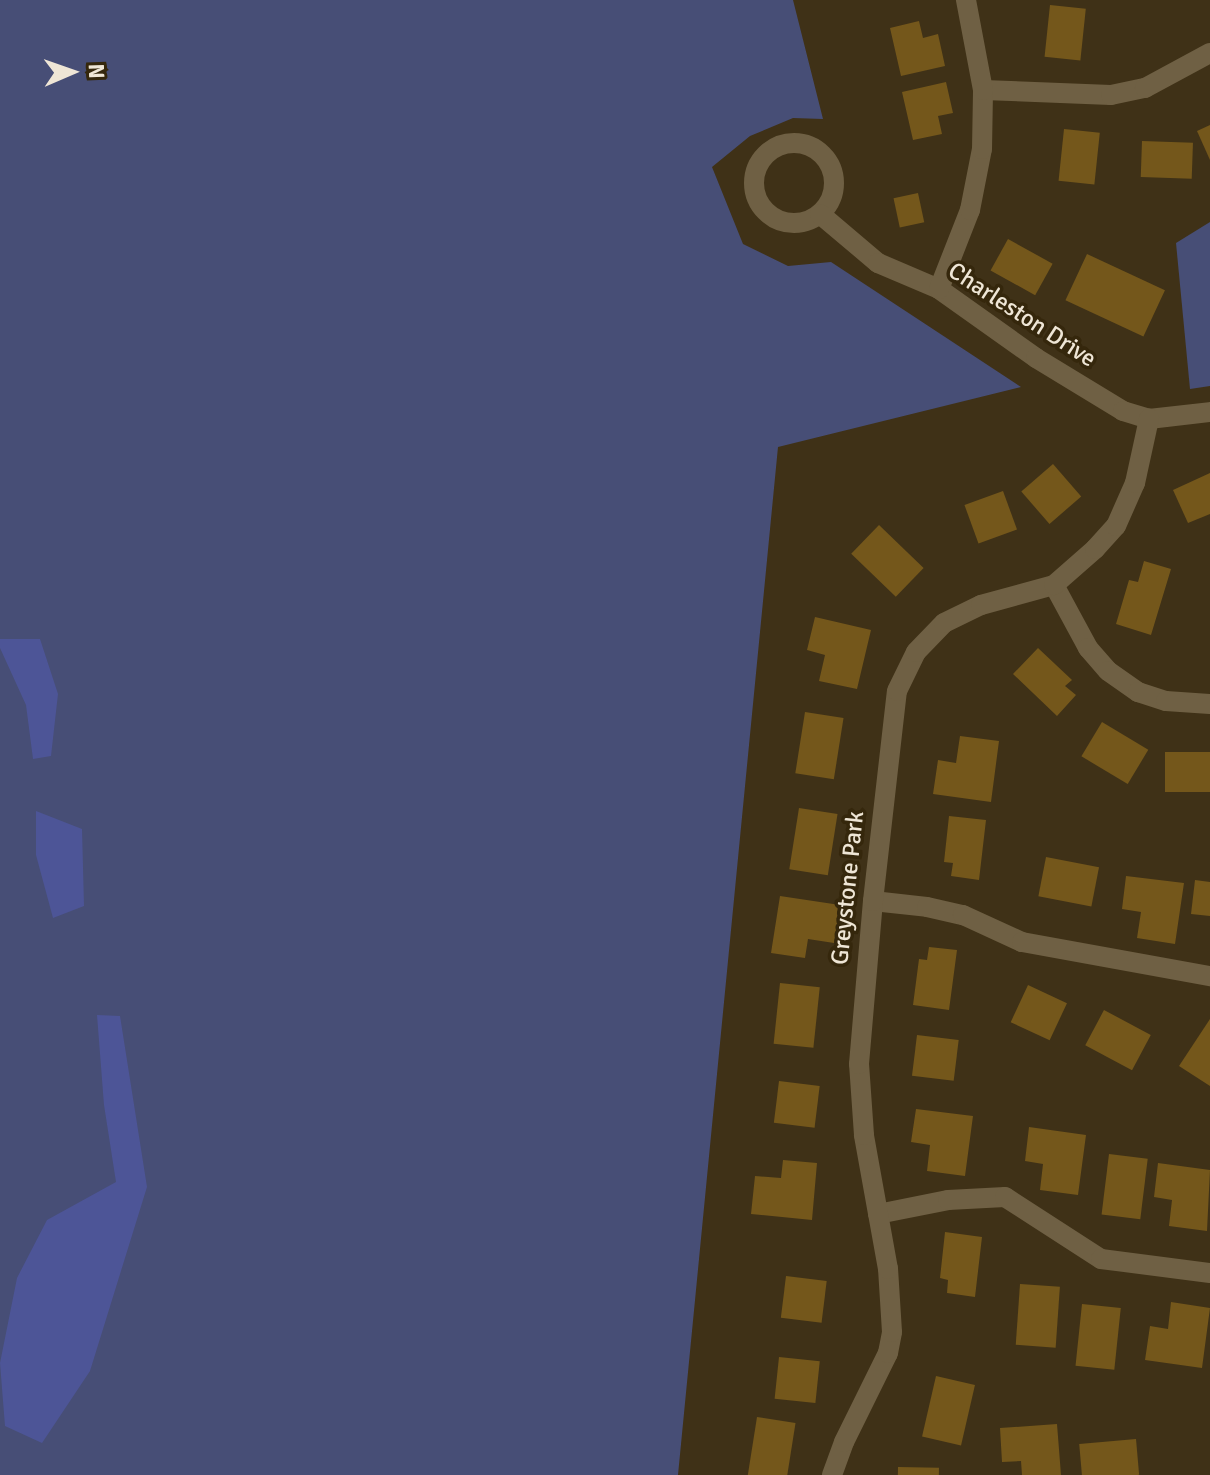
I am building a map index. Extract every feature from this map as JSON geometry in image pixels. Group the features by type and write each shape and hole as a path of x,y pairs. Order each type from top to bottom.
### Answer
{"street":[{"path":"939,289 970,210 982,149 983,90 966,0"},
{"path":"983,90 1111,95 1145,88 1210,53"},
{"path":"788,143 813,147 824,155 835,179 829,204 820,214 798,223 774,218 765,211 754,189 758,165 765,155 788,143"},
{"name":"Charleston Drive","path":"820,214 878,263 939,289 1062,374 1123,411 1149,419 1210,412"},
{"name":"Greystone Park","path":"832,1475 844,1442 888,1353 892,1332 888,1269 864,1135 859,1064 873,901 897,691 916,652 944,623 981,605 1054,585 1116,526 1135,483 1149,419"},
{"path":"1054,585 1088,648 1108,671 1138,692 1166,701 1210,704"},
{"path":"873,901 963,915 1022,942 1210,976"},
{"path":"878,1214 948,1200 1005,1197 1101,1259 1210,1273"}],"shaded area":[{"path":"0,0 793,0 823,119 793,118 750,136 712,167 743,244 788,266 831,262 1021,387 778,447 678,1475 0,1475"},
{"path":"1210,222 1210,386 1190,389 1176,243"},
{"path":"0,639 40,639 58,694 51,756 33,759 26,705 0,648"},
{"path":"36,811 82,829 84,906 53,918 36,855"},
{"path":"97,1015 120,1016 147,1187 90,1371 42,1443 5,1426 0,1363 17,1278 47,1220 116,1182 104,1105"}],"building":[{"path":"1050,5 1086,9 1080,60 1045,57"},
{"path":"919,21 923,38 938,34 945,66 901,76 890,28"},
{"path":"946,82 953,113 938,116 942,134 913,140 902,92"},
{"path":"1210,125 1210,160 1197,131"},
{"path":"1064,129 1100,133 1094,184 1059,181"},
{"path":"1142,141 1193,143 1192,179 1141,177"},
{"path":"918,193 924,222 900,228 894,198"},
{"path":"1008,239 1053,264 1035,295 991,270"},
{"path":"1087,254 1165,290 1143,337 1065,300"},
{"path":"1053,464 1081,496 1050,524 1021,492"},
{"path":"1210,473 1210,514 1188,523 1173,490"},
{"path":"1003,491 1017,530 978,544 964,505"},
{"path":"879,525 924,568 896,597 851,554"},
{"path":"1144,561 1171,569 1151,635 1116,624 1129,580 1138,582"},
{"path":"815,617 871,630 857,689 819,681 825,655 807,650"},
{"path":"1038,648 1072,680 1065,686 1076,695 1057,716 1013,674"},
{"path":"805,712 844,718 834,779 795,773"},
{"path":"1102,722 1148,750 1128,784 1081,756"},
{"path":"960,736 999,741 991,802 933,794 938,760 956,763"},
{"path":"1165,752 1210,752 1210,792 1165,792"},
{"path":"799,808 838,814 828,875 789,869"},
{"path":"949,816 986,820 979,880 951,876 953,863 944,862"},
{"path":"1046,857 1099,867 1091,907 1038,896"},
{"path":"1126,876 1184,883 1175,944 1137,938 1141,912 1122,909"},
{"path":"1195,880 1210,882 1210,916 1191,914"},
{"path":"780,896 840,905 834,943 808,939 805,958 771,953"},
{"path":"929,947 957,950 949,1010 913,1005 919,959 927,960"},
{"path":"780,983 820,987 813,1048 774,1044"},
{"path":"1028,985 1067,1003 1050,1040 1011,1022"},
{"path":"1104,1010 1151,1035 1132,1070 1085,1045"},
{"path":"1210,1019 1210,1086 1179,1066"},
{"path":"917,1035 959,1040 954,1081 912,1076"},
{"path":"779,1081 820,1086 815,1128 774,1123"},
{"path":"916,1109 973,1116 965,1176 927,1171 930,1145 911,1142"},
{"path":"1029,1127 1086,1135 1078,1195 1040,1190 1043,1164 1025,1161"},
{"path":"1109,1154 1148,1159 1140,1219 1102,1215"},
{"path":"783,1160 817,1163 812,1220 751,1214 755,1176 781,1178"},
{"path":"1158,1163 1210,1170 1207,1231 1169,1226 1172,1200 1154,1197"},
{"path":"945,1232 982,1237 975,1297 947,1293 948,1280 940,1278"},
{"path":"786,1276 827,1281 822,1323 781,1318"},
{"path":"1020,1284 1060,1287 1056,1348 1016,1345"},
{"path":"1171,1302 1210,1308 1202,1368 1145,1360 1150,1326 1168,1329"},
{"path":"1082,1304 1121,1308 1114,1370 1076,1366"},
{"path":"779,1357 820,1361 815,1403 775,1399"},
{"path":"936,1376 975,1385 961,1445 922,1436"},
{"path":"757,1417 796,1423 787,1475 748,1475"},
{"path":"1057,1424 1061,1475 1022,1475 1021,1461 1002,1462 1000,1428"},
{"path":"1136,1439 1139,1475 1082,1475 1079,1444"},
{"path":"898,1467 939,1468 939,1475 898,1475"}]}
